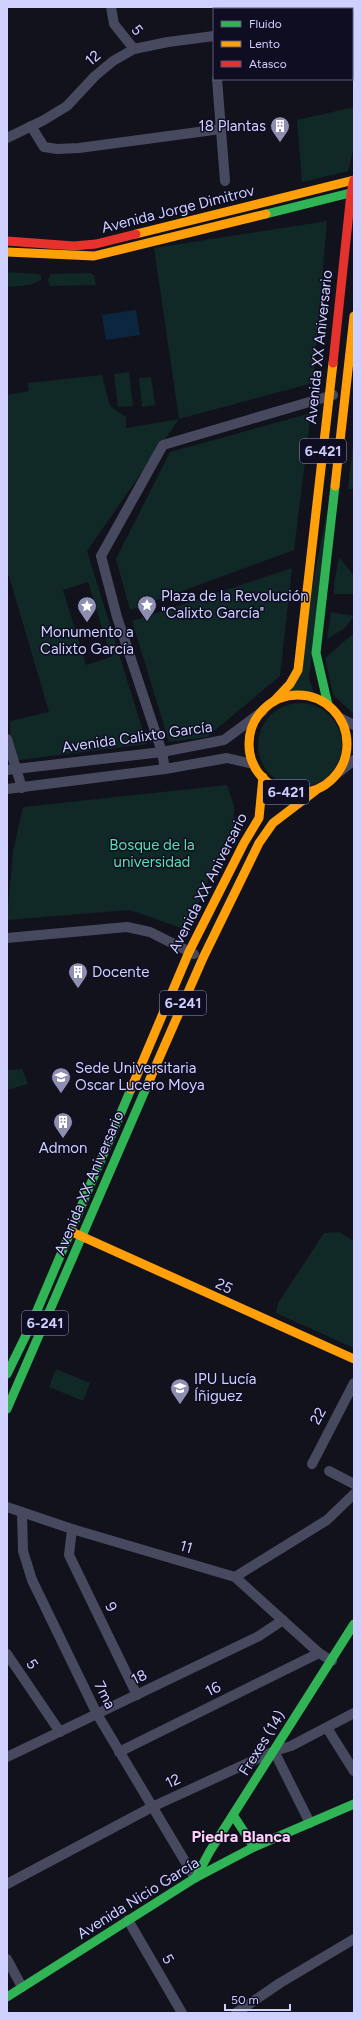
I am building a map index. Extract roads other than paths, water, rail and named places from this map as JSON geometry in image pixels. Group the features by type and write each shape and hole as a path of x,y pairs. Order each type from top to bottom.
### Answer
{"main road":[{"name":"Avenida XX Aniversario","path":"315,791 296,794 278,790 263,778 253,764 249,748 251,730 262,711 290,684 298,670 354,180"},
{"name":"Avenida Jorge Dimitrov","path":"7,241 74,246 96,244 354,180"},
{"name":"Avenida Jorge Dimitrov","path":"7,252 94,256 352,193"},
{"name":"Avenida XX Aniversario","path":"328,705 316,653 347,392 354,316"},
{"name":"Avenida XX Aniversario","path":"7,1410 203,958 259,842 273,823 315,791 329,783 339,772 346,759 348,745 346,731 340,718 328,705 311,697 292,696 274,701"},
{"name":"Avenida XX Aniversario","path":"7,1374 30,1327 189,952 244,843 259,818 263,778"},
{"name":"25","path":"71,1231 354,1359"},
{"name":"Frexes (14)","path":"195,1878 233,1815 354,1624"},
{"name":"Avenida Nicio García","path":"7,1997 195,1878 254,1847 354,1804"},
{"path":"233,1815 254,1847"}],"street":[{"name":"5","path":"111,7 114,24 134,49"},
{"name":"12","path":"7,138 67,106 94,76 113,61 134,49 168,42 213,39"},
{"path":"217,80 225,182"},
{"path":"31,126 44,147 57,150 221,129"},
{"path":"165,769 162,752 117,617 101,556 163,445 347,392"},
{"name":"Avenida Calixto García","path":"7,770 162,752 224,740 262,711"},
{"name":"Avenida XX Aniversario","path":"340,718 354,725"},
{"path":"7,739 18,769 22,788"},
{"path":"7,790 165,769 227,758 253,764"},
{"name":"Avenida XX Aniversario","path":"339,772 354,760"},
{"path":"7,938 127,927 150,932 203,958"},
{"name":"22","path":"312,1464 354,1383"},
{"path":"328,1471 354,1484"},
{"path":"235,1577 327,1520 354,1494"},
{"name":"11","path":"7,1507 72,1529 235,1577 319,1653 332,1660"},
{"name":"7ma","path":"22,1512 23,1550 32,1580 97,1714 195,1878"},
{"name":"9","path":"72,1529 68,1555 137,1695"},
{"name":"18","path":"7,1757 259,1636 283,1620"},
{"name":"16","path":"120,1752 319,1653"},
{"name":"5","path":"7,1654 60,1732"},
{"name":"12","path":"7,1884 152,1807 274,1751 291,1746 354,1713"},
{"path":"327,1728 354,1771"},
{"path":"274,1751 310,1824"},
{"name":"5","path":"128,1920 182,2013"},
{"path":"236,2013 280,1983 354,1939"},
{"path":"7,1959 22,1987"}],"water":[{"path":"136,310 140,335 106,340 102,315"}],"place":[{"name":"18 Plantas","path":"280,143"},
{"name":"Plaza de la Revolución \"Calixto García\"","path":"147,622"},
{"name":"Monumento a Calixto García","path":"87,623"},
{"name":"Docente","path":"78,989"},
{"name":"Sede Universitaria Oscar Lucero Moya","path":"61,1094"},
{"name":"Admon","path":"63,1139"},
{"name":"IPU Lucía Íñiguez","path":"180,1405"}],"district":[{"name":"Piedra Blanca","path":"241,1836"}],"park label":[{"name":"Bosque de la universidad","path":"152,854"}]}
